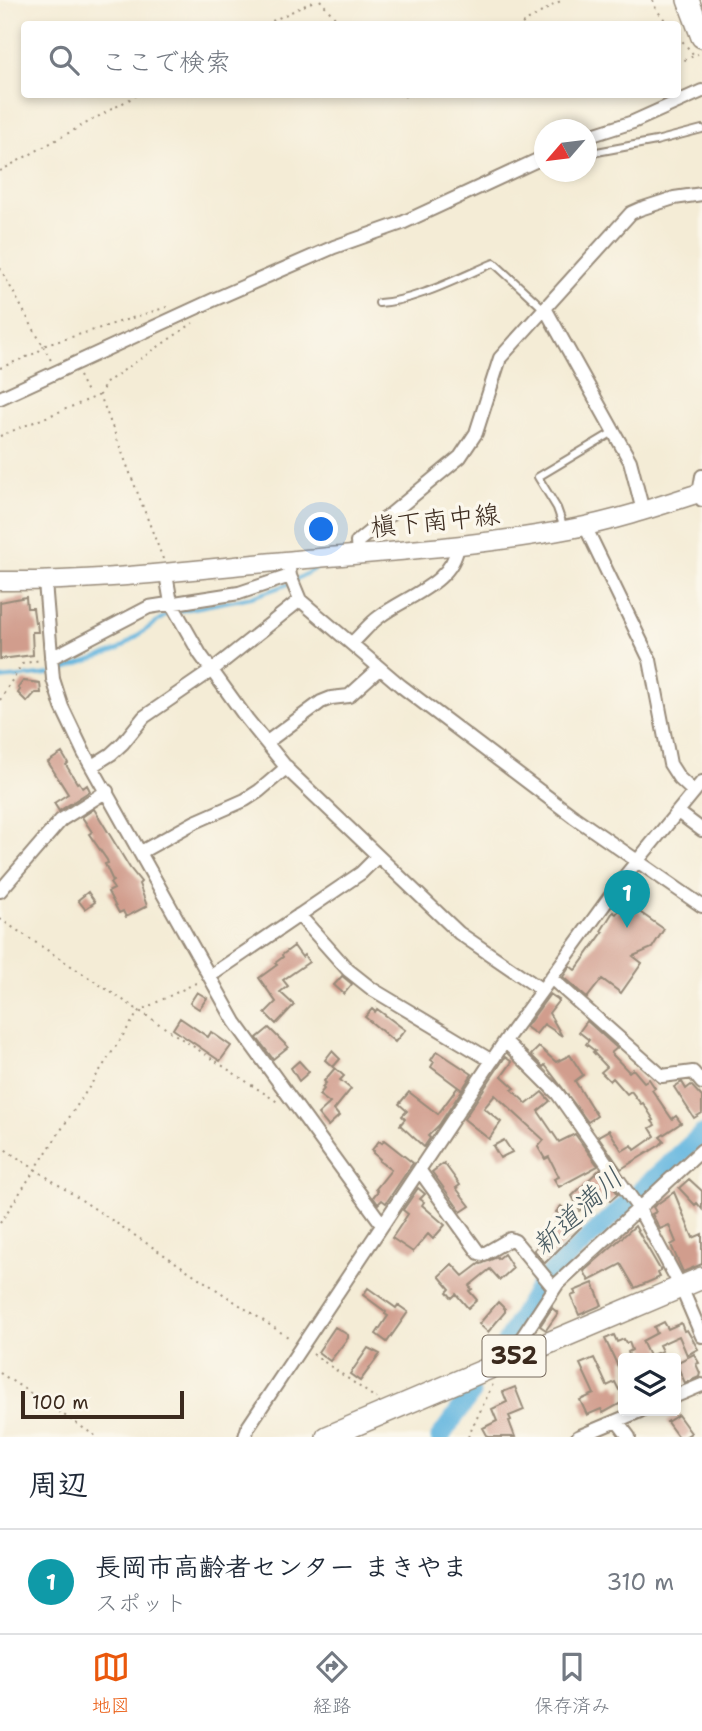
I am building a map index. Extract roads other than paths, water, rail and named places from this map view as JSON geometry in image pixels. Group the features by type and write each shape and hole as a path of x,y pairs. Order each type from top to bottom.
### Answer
{"highway":[{"path":"688,0 702,37"},
{"name":"352","path":"327,1437 702,1278"}],"main road":[{"name":"槇下南中線","path":"0,582 45,582 289,568 358,554 458,545 564,530 643,511 701,490"}],"street":[{"path":"597,133 633,122 702,91"},
{"path":"0,398 213,300 334,247 402,223 534,162"},
{"path":"358,554 357,542 460,457 476,433 500,358 631,214 674,198 702,194"},
{"path":"546,310 633,467 643,511"},
{"path":"245,1437 248,1427 301,1346 505,1041 636,862 698,787 679,778 670,764 650,660 584,526"},
{"path":"352,643 379,617 417,595 451,566 457,555 458,545"},
{"path":"289,568 300,600 427,708 636,862 702,906"},
{"path":"51,658 142,610 239,593 279,581 289,568"},
{"path":"166,574 171,603 211,671 287,767 459,933 542,990"},
{"path":"45,582 53,678 62,707 92,766 235,1022 382,1224"},
{"path":"92,766 117,749 144,717 211,671 300,600"},
{"path":"267,742 321,702 349,696 380,668"},
{"path":"141,852 195,822 245,800 287,767"},
{"path":"0,891 61,820 107,791"},
{"path":"678,812 702,830"},
{"path":"210,976 361,873 378,856"},
{"path":"299,915 348,970 372,989 492,1061"},
{"path":"551,978 662,1076 693,1072 702,1083"},
{"path":"505,1041 557,1093 637,1207 681,1287 702,1336"},
{"path":"508,1359 554,1288 637,1207 702,1150"},
{"path":"420,1171 479,1253 484,1254 510,1239 515,1241 554,1288"},
{"path":"681,1394 702,1385"},
{"path":"578,1437 628,1416"},
{"path":"617,1421 629,1437"}],"lane":[{"path":"597,152 702,130"},
{"path":"379,303 393,303 494,263 546,310"},
{"path":"564,530 558,508 538,477 615,431"}],"waterway":[{"path":"295,580 318,567"},
{"path":"57,672 118,650 169,613 252,597 289,584"},
{"path":"0,679 50,674"},
{"name":"新道満川","path":"506,1342 542,1281 702,1134"},
{"name":"新道満川","path":"440,1437 471,1394"}],"place":[{"name":"長岡市高齢者センター まきやま","path":"627,928"}]}
